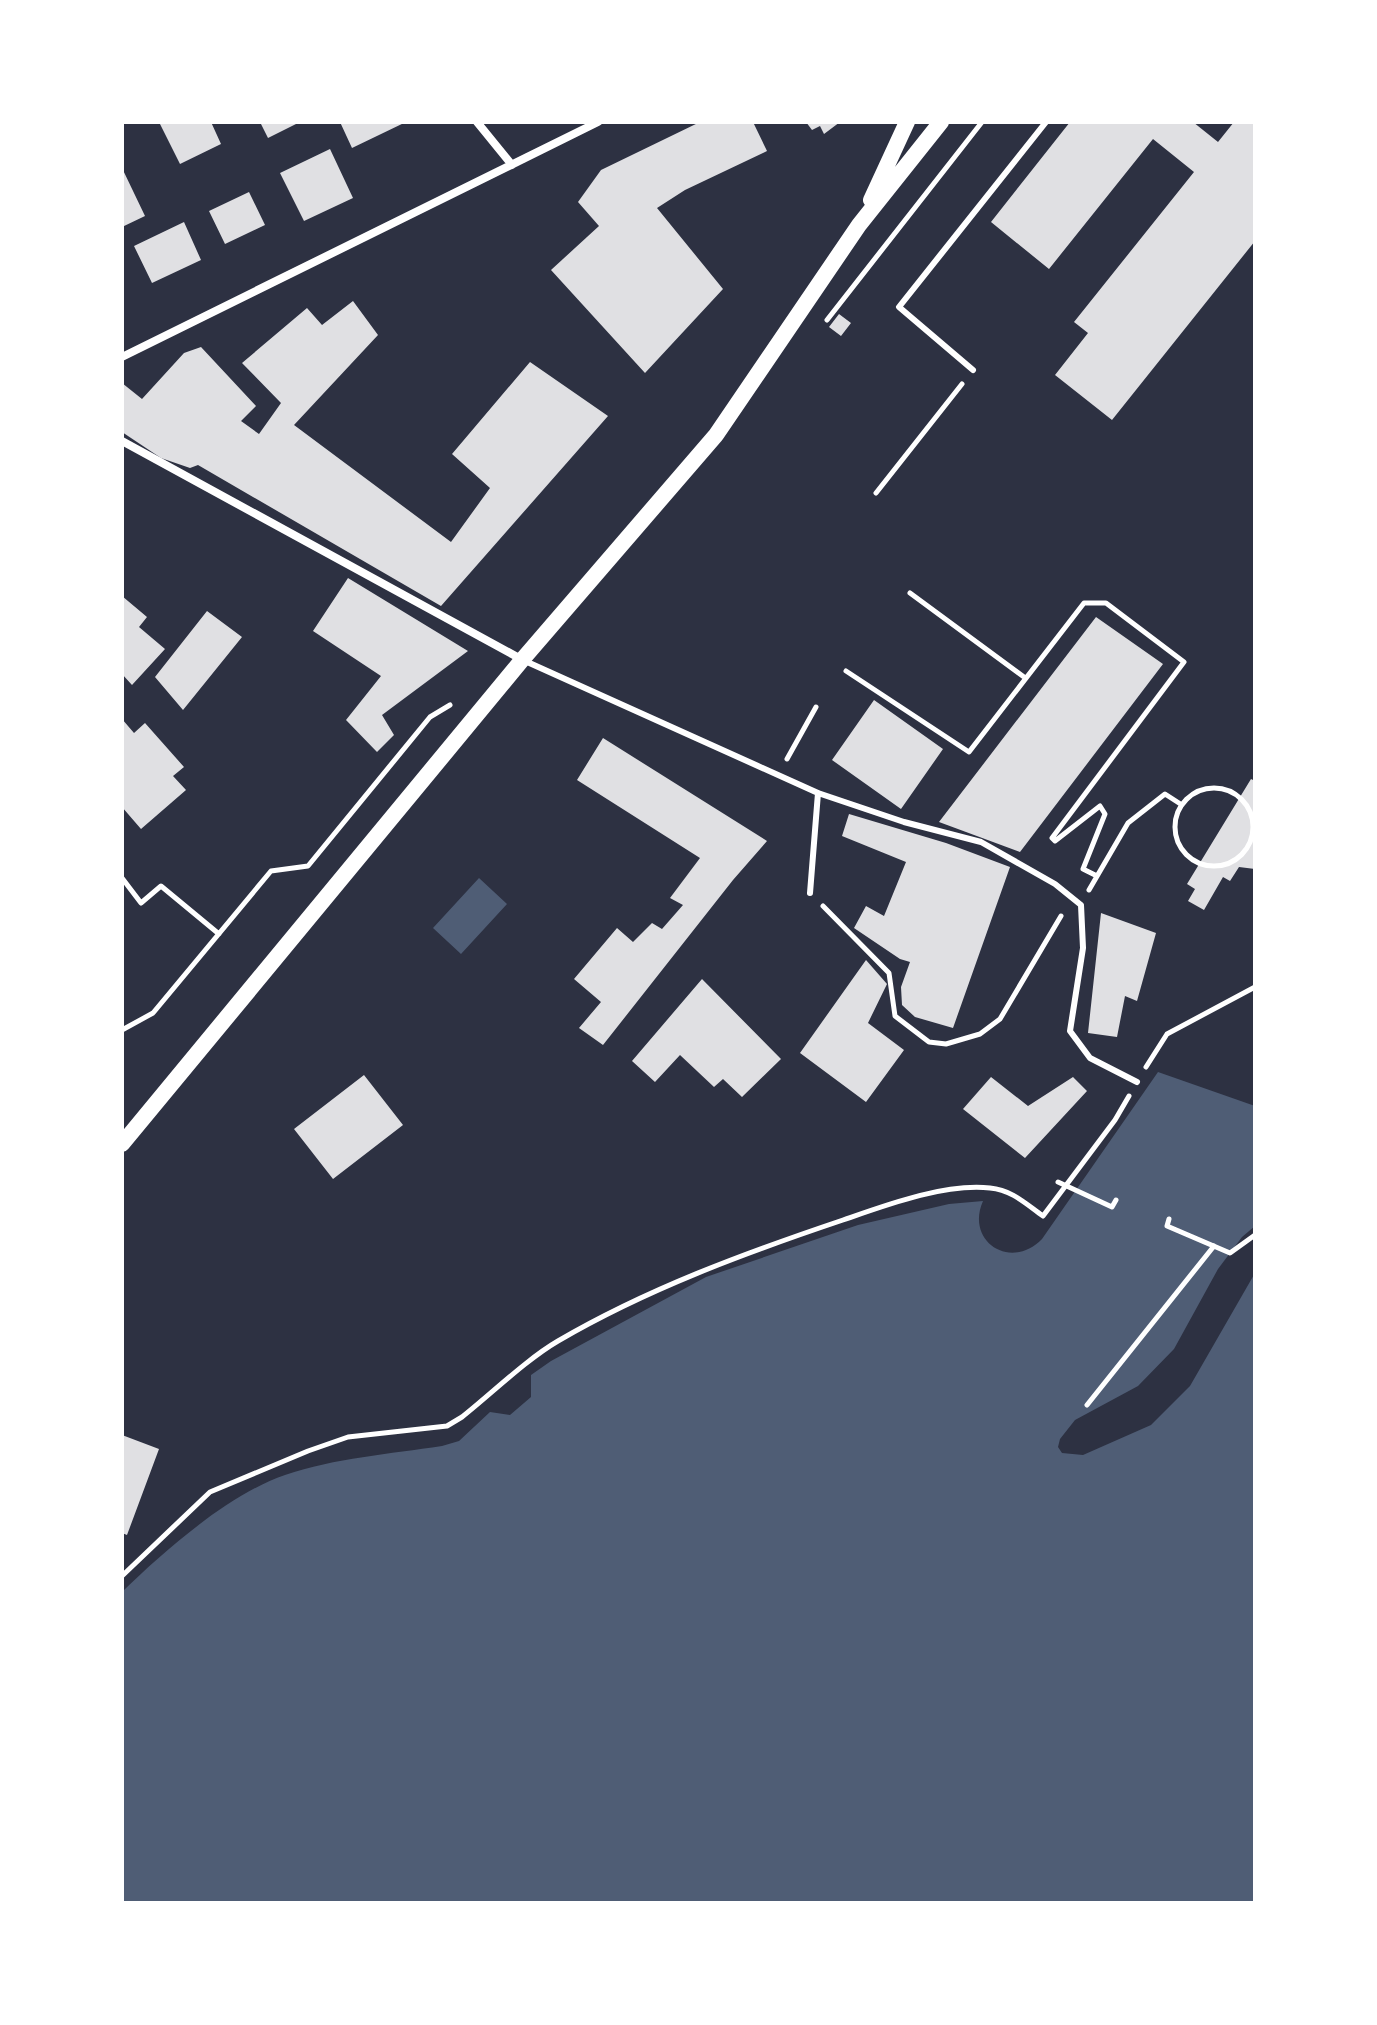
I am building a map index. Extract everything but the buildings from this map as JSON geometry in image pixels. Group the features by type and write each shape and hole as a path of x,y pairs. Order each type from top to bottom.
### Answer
{"main road":[{"path":"859,225 907,122"},
{"path":"122,1144 522,660 716,435 859,225 941,122"}],"street":[{"path":"477,122 512,165"},
{"path":"122,357 598,122"},
{"path":"122,441 522,660"}],"lane":[{"path":"973,370 899,307 1046,122"},
{"path":"522,660 818,793 904,822 981,842 1065,892 1080,904 1083,948 1070,1031 1090,1058 1137,1082"},
{"path":"810,893 818,793"}],"path":[{"path":"876,493 973,370"},
{"path":"910,593 1024,677"},
{"path":"846,671 969,752 1084,603 1106,603 1184,662 1052,838 1055,841 1100,806 1105,814 1083,869 1097,876"},
{"path":"122,1030 153,1013 271,871 308,866 430,717 456,701"},
{"path":"779,774 816,707"},
{"path":"1217,788 1239,797 1248,806 1252,817 1253,829 1245,851 1223,865 1209,865 1186,854 1175,830 1182,805 1203,789 1217,788"},
{"path":"1080,904 1128,823 1165,794 1182,805"},
{"path":"122,878 141,903 161,886 219,934"},
{"path":"810,893 889,973 895,1016 929,1042 946,1044 980,1034 1000,1019 1060,920 1065,892"},
{"path":"1137,1082 1167,1034 1255,987"},
{"path":"122,1576 210,1492 348,1437 447,1426 554,1343 651,1291 793,1236 909,1197 977,1187 992,1188 1009,1192 1043,1216 1115,1120"},
{"path":"1058,1182 1112,1207 1116,1200"},
{"path":"1169,1219 1167,1226 1230,1253 1255,1235"},
{"path":"1087,1405 1214,1246"}],"water":[{"path":"479,878 507,904 461,954 433,928"},
{"path":"1158,1072 1255,1106 1255,1226 1242,1237 1218,1269 1174,1349 1138,1386 1075,1420 1060,1439 1058,1447 1062,1453 1083,1455 1151,1425 1190,1386 1255,1273 1255,1903 122,1903 122,1592 198,1525 242,1496 285,1475 343,1460 459,1441 490,1412 510,1415 531,1397 531,1375 551,1361 706,1277 858,1225 949,1204 983,1201 980,1229 994,1247 1005,1252 1030,1248 1042,1239"}]}
